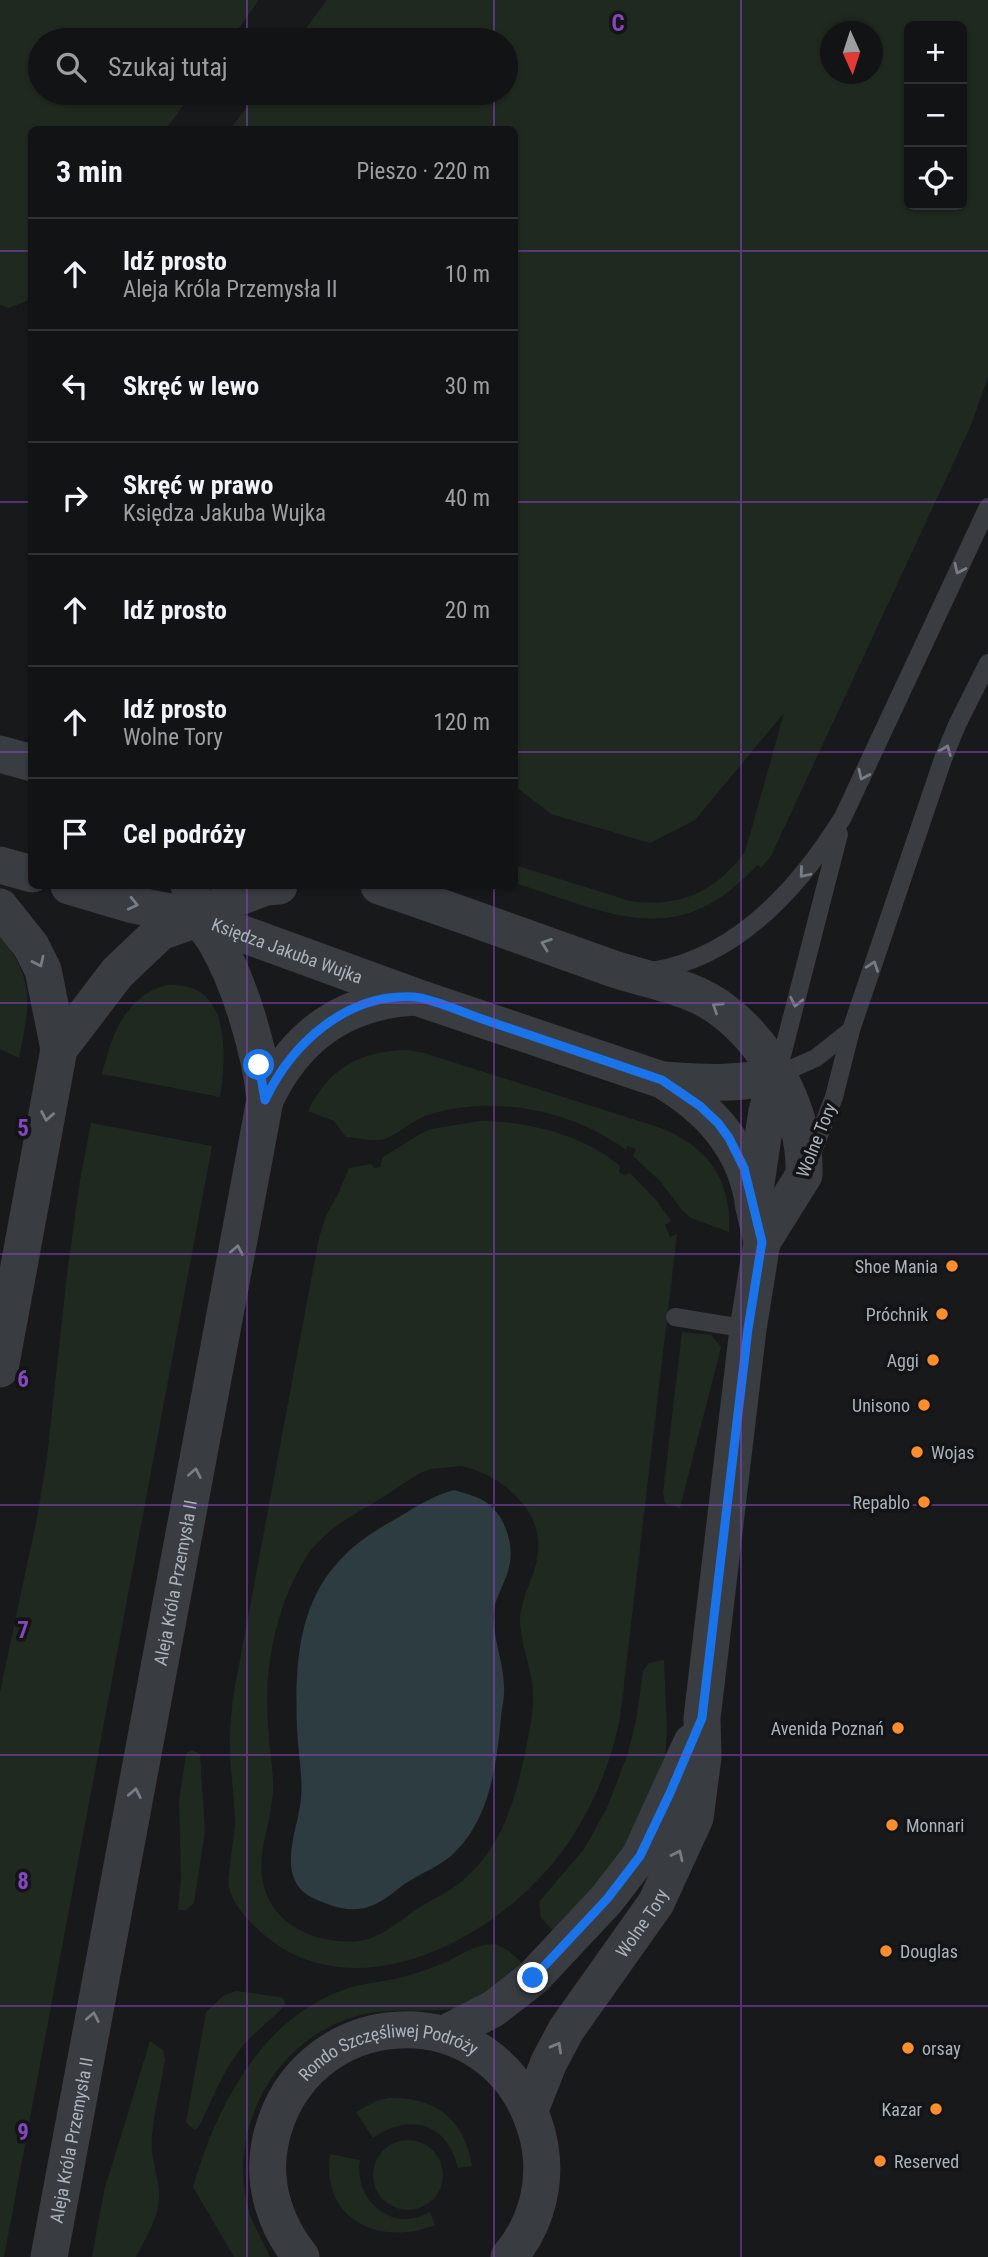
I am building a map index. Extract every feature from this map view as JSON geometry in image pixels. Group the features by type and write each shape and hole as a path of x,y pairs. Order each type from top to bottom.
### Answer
{"street":[{"path":"0,754 28,763"},
{"path":"0,865 28,873"},
{"name":"Księdza Jakuba Wujka","path":"79,889 130,904 194,902 416,997 662,1080"},
{"path":"59,1049 117,973 142,946 194,902 226,902 261,889"},
{"path":"387,889 610,968 678,988 724,1010 761,1048 777,1076 795,1114 804,1175"},
{"name":"Aleja Króla Przemysła II","path":"49,2257 265,1100 264,1084 252,1037 234,981 194,902"},
{"path":"0,907 31,946 43,970 59,1049 0,1369"},
{"path":"265,1100 284,1066 334,1018 371,1003 416,997"},
{"path":"662,1080 715,1084 747,1083 777,1076"},
{"name":"Wolne Tory","path":"530,2109 548,2062 560,2040 656,1903 695,1818 703,1757 702,1718 748,1329 762,1242 753,1203 767,1111 777,1076"},
{"path":"662,1080 685,1094 718,1123 744,1168 753,1203"},
{"name":"Wolne Tory","path":"762,1242 804,1175"},
{"name":"Wolne Tory","path":"444,2035 493,2009 533,1978 607,1899 640,1856 702,1718"},
{"name":"Rondo Szczęśliwej Podróży","path":"301,2257 286,2239 270,2200 267,2159 275,2119 295,2083 325,2055 362,2036 403,2029 444,2035 466,2043 504,2070 530,2109 543,2153 540,2199 523,2241 509,2257"}],"lane":[{"path":"610,968 646,972 698,960 730,941 804,874 843,817 988,507"},
{"name":"Wolne Tory","path":"804,1175 834,1097 851,1030 943,760 988,663"},
{"path":"777,1076 843,817"},
{"path":"777,1076 816,1058 851,1030"},
{"path":"675,1317 748,1329"}],"shaded area":[{"path":"0,0 259,0 239,28 28,28 28,105 183,105 168,126 28,126 28,300 9,308 0,305"},
{"path":"327,0 988,0 988,377 971,425 771,856 761,868 757,865 728,892 699,909 671,917 642,918 612,914 518,884 518,866 630,901 648,903 680,899 709,887 745,852 784,713 695,820 650,843 551,814 518,788 518,126 232,126 249,105 518,105 518,28 306,28"},
{"path":"0,935 12,952 25,980 26,1022 19,1058 0,1049"},
{"path":"167,985 189,987 203,994 219,1018 223,1051 220,1097 102,1074 115,1032 130,1008 140,998"},
{"path":"408,1050 661,1128 678,1136 704,1156 721,1181 729,1213 729,1232 691,1218 682,1210 660,1181 633,1156 636,1149 627,1146 626,1150 605,1136 557,1116 507,1106 456,1108 424,1116 389,1137 375,1140 346,1137 334,1121 308,1111 326,1083 348,1064 375,1054"},
{"path":"480,1121 498,1122 535,1127 572,1138 606,1155 620,1166 619,1172 623,1175 630,1173 657,1201 671,1221 665,1225 670,1237 677,1234 620,1718 605,1771 581,1822 561,1853 537,1881 508,1907 475,1930 439,1949 402,1962 363,1968 325,1965 289,1952 271,1941 245,1916 232,1897 229,1882 235,1824 230,1747 233,1700 319,1238 326,1215 349,1168 371,1164 374,1168 380,1167 383,1157 431,1129","holes":["461,1466 476,1470 504,1485 516,1496 534,1522 538,1536 537,1561 520,1622 532,1684 533,1708 511,1806 488,1853 452,1888 385,1931 366,1940 341,1941 316,1937 298,1929 282,1917 270,1902 262,1880 262,1855 273,1792 268,1682 274,1640 286,1598 313,1548 341,1523 420,1473"]},
{"path":"91,1123 212,1146 4,2257 0,2257 0,1692 37,1518 47,1457 67,1274"},
{"path":"682,1332 711,1335 721,1347 680,1508 665,1503 663,1493"},
{"path":"454,1490 479,1498 492,1507 506,1529 510,1546 508,1571 493,1611 504,1689 490,1788 477,1822 450,1857 374,1905 358,1909 340,1908 306,1894 297,1885 291,1862 301,1799 297,1729 298,1666 309,1610 337,1563 359,1543 427,1500"},
{"path":"664,1660 667,1729 665,1762 642,1826 556,1934 541,1918 539,1902 584,1849 607,1808 627,1756 636,1721 643,1671 649,1663"},
{"path":"192,1750 200,1754 205,1831 194,1903 186,1910 178,1910 181,1877 179,1802 186,1753"},
{"path":"495,1944 509,1951 524,1965 508,1982 494,1991 453,2009 382,2012 357,2016 329,2027 304,2043 283,2064 266,2088 253,2115 245,2144 243,2174 247,2204 270,2257 234,2257 193,2187 214,2127 246,2070 265,2045 288,2022 314,2004 343,1990 410,1975 476,1948"},
{"path":"236,1991 280,1997 284,1999 285,2005 239,2051 198,2128 194,2130 186,2122 206,2012 223,1996"},
{"path":"150,2041 163,2050 165,2060 152,2143 159,2190 158,2208 136,2257 92,2257 104,2191"},
{"path":"388,2098 420,2101 445,2114 463,2136 472,2166 458,2168 453,2152 445,2140 425,2126 400,2126 373,2138 356,2112"},
{"path":"401,2140 415,2140 428,2146 437,2155 443,2175 441,2188 433,2200 415,2210 401,2210 388,2204 379,2195 373,2182 373,2168 379,2155 388,2146"},
{"path":"330,2154 360,2160 359,2175 363,2188 378,2209 389,2216 402,2219 416,2218 430,2212 435,2225 414,2231 394,2232 375,2230 358,2223 345,2211 335,2196 330,2177"}],"place":[{"name":"Shoe Mania","path":"952,1266"},
{"name":"Próchnik","path":"942,1314"},
{"name":"Aggi","path":"933,1360"},
{"name":"Unisono","path":"924,1405"},
{"name":"Wojas","path":"917,1452"},
{"name":"Repablo","path":"924,1502"},
{"name":"Avenida Poznań","path":"898,1728"},
{"name":"Monnari","path":"892,1825"},
{"name":"Douglas","path":"886,1951"},
{"name":"orsay","path":"908,2048"},
{"name":"Kazar","path":"936,2109"},
{"name":"Reserved","path":"880,2161"}],"route":[{"path":"259,1065 265,1100 292,1055 334,1018 371,1003 416,997 662,1080 685,1094 718,1123 737,1152 749,1183 762,1242 748,1329 702,1718 640,1856 607,1899 533,1978"}]}
